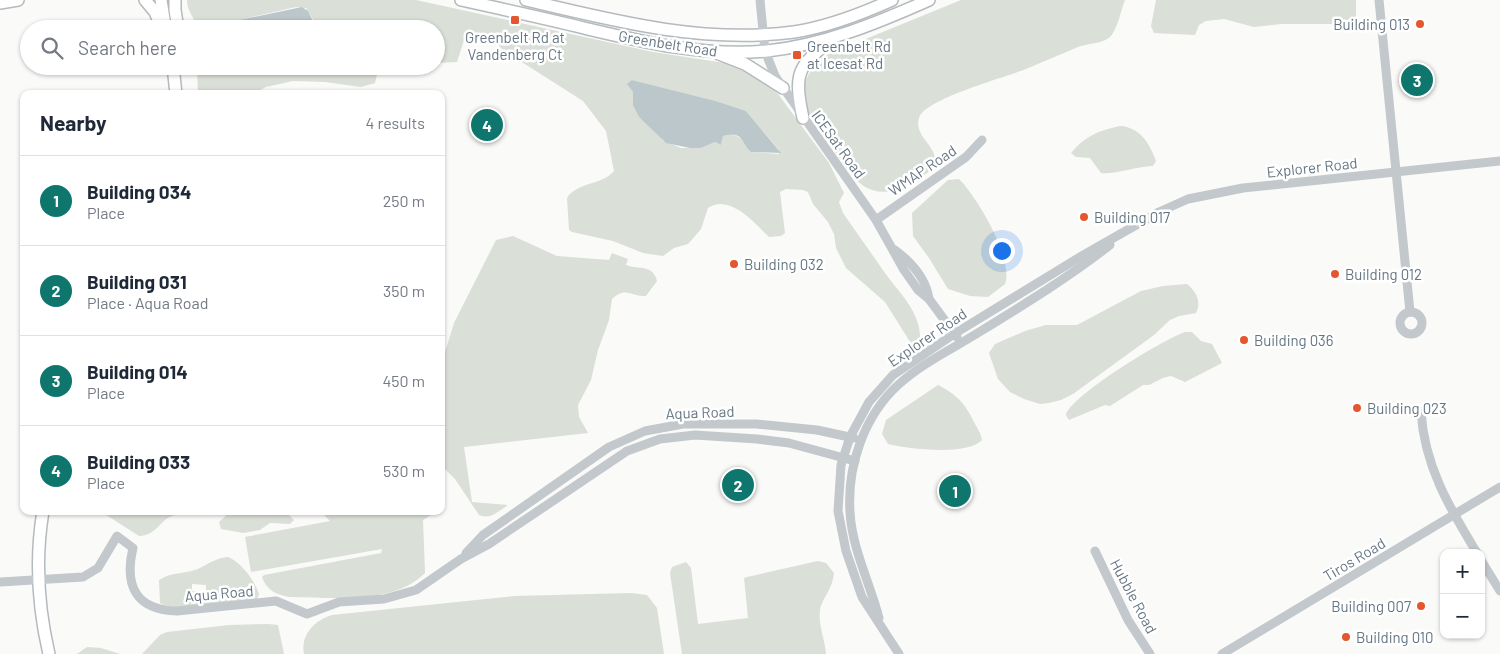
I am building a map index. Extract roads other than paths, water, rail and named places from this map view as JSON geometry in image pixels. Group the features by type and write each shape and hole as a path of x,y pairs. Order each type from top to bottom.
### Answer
{"main road":[{"path":"0,3 18,0"},
{"path":"145,0 155,12 158,20"},
{"path":"161,0 164,20"},
{"path":"175,0 174,10 176,20"},
{"name":"Greenbelt Road","path":"462,0 632,39 713,51 765,51 837,36 929,0"},
{"name":"Greenbelt Road","path":"526,0 681,33 712,36 764,35 814,28 892,0"},
{"path":"803,118 798,95 799,75 811,55 837,36"},
{"path":"713,51 745,64 783,88"},
{"path":"175,75 176,90"},
{"path":"44,515 38,581 41,611 49,654"}],"street":[{"name":"ICESat Road","path":"760,0 765,51 771,67 783,88 876,220 895,250 904,270 918,290 929,299 961,344"},
{"path":"1379,0 1410,312"},
{"name":"WMAP Road","path":"876,220 966,157 982,140"},
{"name":"Explorer Road","path":"899,654 862,597 841,531 838,495 843,458 850,436 869,402 893,375 954,334 1134,226 1172,206 1206,194 1243,188 1500,161"},
{"name":"Explorer Road","path":"880,625 852,527 850,491 860,440 878,408 898,385 1072,274 1134,226"},
{"path":"1421,411 1425,444 1434,476 1475,549"},
{"name":"Aqua Road","path":"461,559 483,534 609,447 645,431 683,424 756,424 804,428 850,436 860,440"},
{"name":"Aqua Road","path":"38,581 83,577 98,568 117,536 134,548 131,566 134,592 142,602 157,609 191,610 276,601 307,614 339,602 364,602 403,596 416,590 461,559 489,544 627,451 660,439 695,435 757,439 789,443 855,461"},
{"name":"Tiros Road","path":"1222,654 1500,487"},
{"name":"Hubble Road","path":"1095,550 1128,620 1150,654"},
{"path":"1485,567 1500,591"},
{"path":"0,582 38,581"}],"place":[{"name":"Greenbelt Rd at Vandenberg Ct","path":"515,20"},
{"name":"Building 013","path":"1420,24"},
{"name":"Greenbelt Rd at Icesat Rd","path":"797,55"},
{"name":"Building 014","path":"1417,80"},
{"name":"Building 033","path":"487,125"},
{"name":"Building 017","path":"1084,217"},
{"name":"Building 032","path":"734,264"},
{"name":"Building 012","path":"1335,274"},
{"name":"Building 036","path":"1244,340"},
{"name":"Building 023","path":"1357,408"},
{"name":"Building 031","path":"738,485"},
{"name":"Building 034","path":"955,491"},
{"name":"Building 007","path":"1421,606"},
{"name":"Building 010","path":"1346,637"}]}
